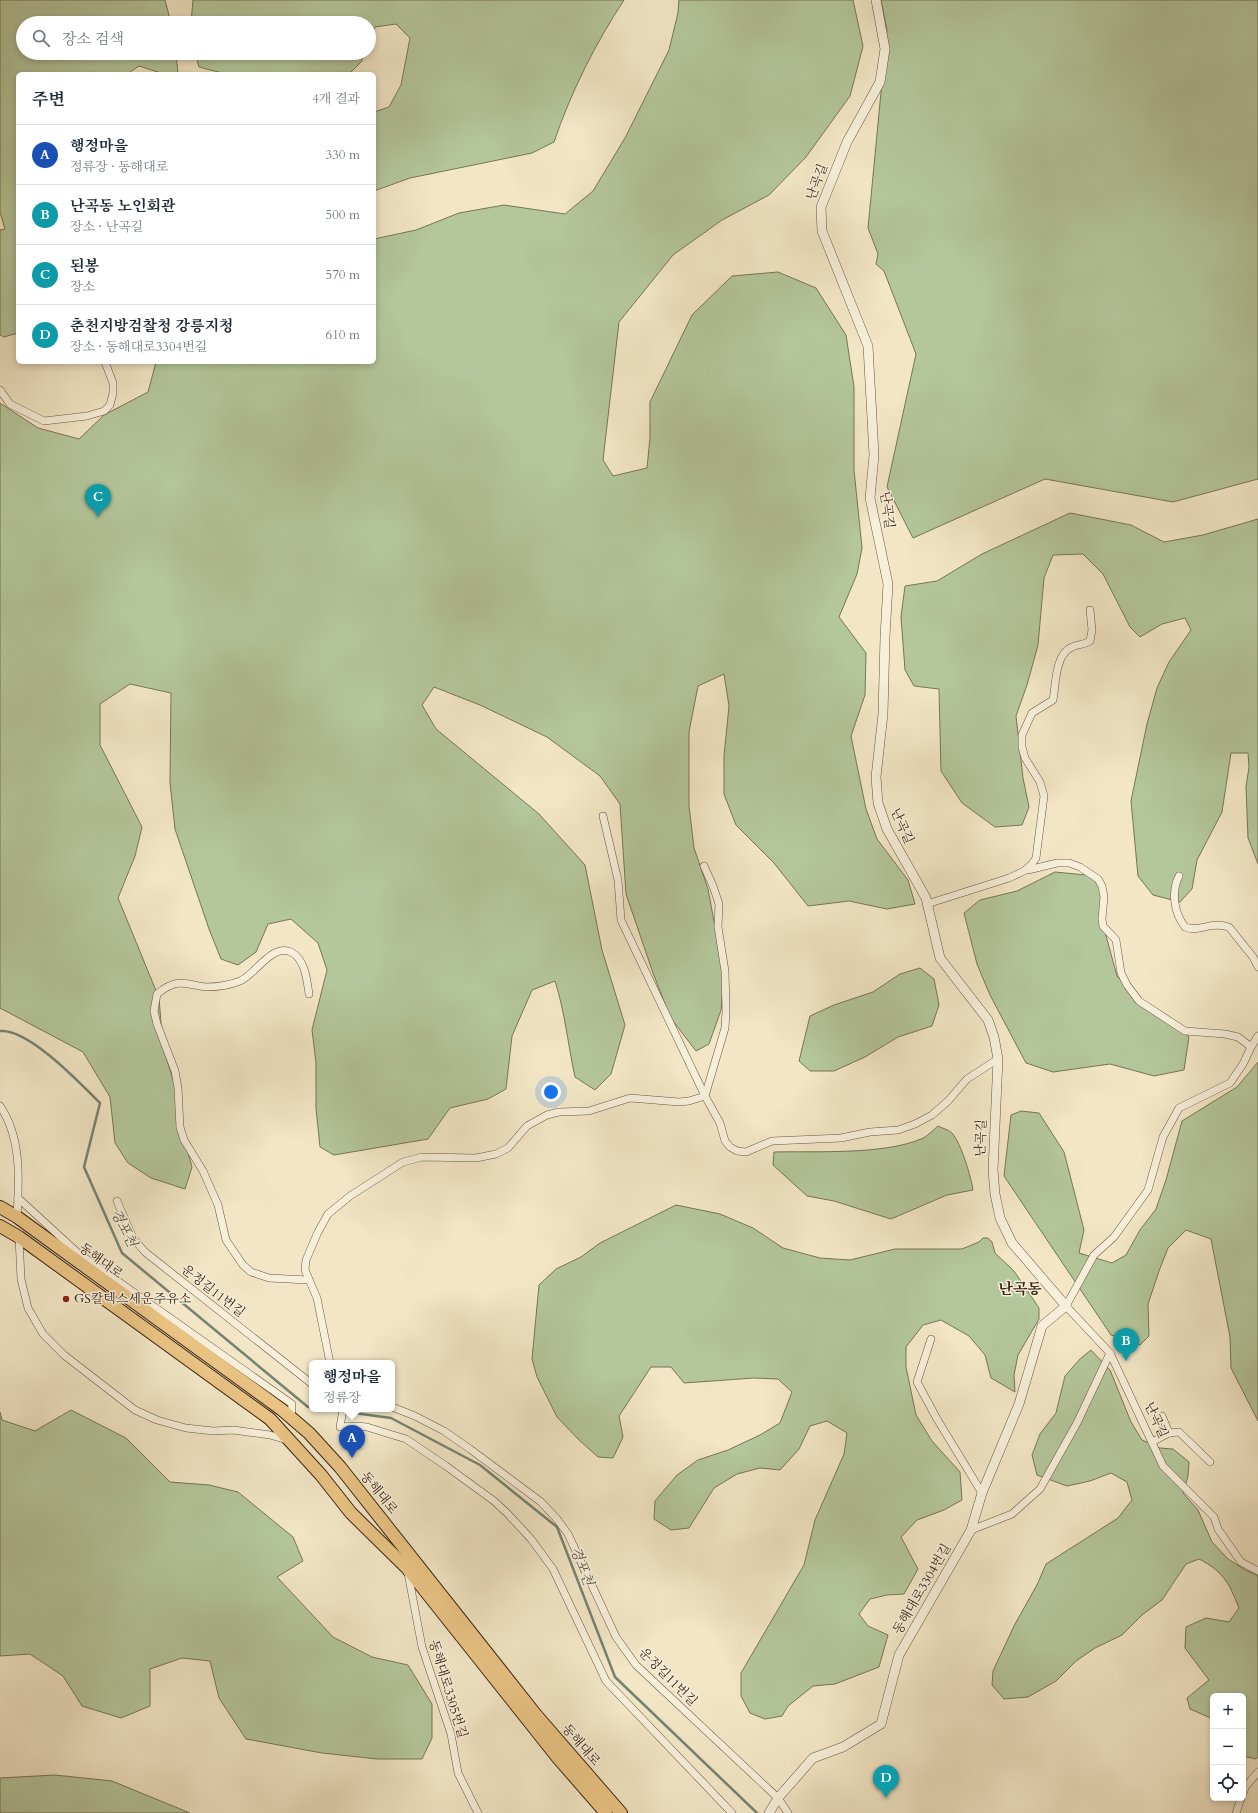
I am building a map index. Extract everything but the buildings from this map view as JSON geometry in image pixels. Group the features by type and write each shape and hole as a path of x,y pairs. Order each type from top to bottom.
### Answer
{"highway":[{"name":"동해대로","path":"0,1207 17,1217 291,1418 309,1433 340,1466 536,1715 621,1813"},
{"name":"동해대로","path":"0,1226 19,1237 270,1419 321,1475 351,1513 407,1568 558,1758 606,1813"}],"street":[{"name":"난곡길","path":"876,0 885,49 880,82 847,142 820,207 822,232 868,346 874,455 870,498 888,584 884,637 883,714 876,778 878,803 886,829 926,898 940,958 988,1020 994,1037 998,1059 993,1170 995,1194 1000,1218 1012,1243 1066,1306 1110,1354 1164,1466 1214,1517 1218,1529 1241,1562 1258,1571"},
{"path":"0,390 10,404 44,421 87,416 104,411 110,404 113,393 113,383 106,364"},
{"path":"927,904 1009,878 1031,866 1036,858 1044,796 1040,782 1025,758 1022,747 1022,735 1032,713 1053,700 1059,664 1063,655 1072,647 1084,646 1090,641 1092,630 1090,610"},
{"path":"603,816 618,880 621,920 705,1096 720,1123 725,1142 733,1149 746,1152 772,1141 841,1138 870,1132 898,1130 915,1124 932,1115 948,1101 967,1079 998,1059"},
{"path":"1024,871 1057,863 1069,864 1089,872 1098,879 1102,886 1104,897 1102,919 1103,926 1116,940 1121,973 1127,985 1139,1001 1185,1031 1225,1034 1238,1037 1251,1047"},
{"path":"704,866 714,886 719,904 718,927 725,971 726,1011 725,1028 705,1096"},
{"path":"1179,876 1174,894 1175,905 1177,915 1185,927 1194,930 1214,925 1229,927 1253,957 1258,967"},
{"path":"308,1280 269,1278 251,1272 243,1266 226,1240 218,1205 202,1171 184,1140 175,1071 157,1024 154,1004 157,994 178,983 206,987 226,985 241,980 268,957 283,951 291,952 298,960 306,974 309,994"},
{"path":"1066,1306 1094,1255 1114,1237 1148,1190 1163,1137 1179,1108 1230,1083 1243,1064 1258,1036"},
{"path":"329,1360 317,1298 304,1270 306,1260 318,1232 328,1214 350,1196 403,1162 422,1157 476,1158 496,1154 508,1148 527,1126 547,1115 559,1112 589,1111 630,1098 679,1102 705,1096"},
{"path":"0,1106 5,1113 15,1141 19,1172 17,1217"},
{"path":"18,1198 78,1253 292,1404 291,1418"},
{"name":"운정길11번길","path":"117,1201 133,1238 145,1252 309,1382"},
{"path":"19,1237 21,1280 28,1308 43,1334 64,1355 135,1410 157,1420 186,1428 213,1431 233,1430 270,1435 289,1441"},
{"name":"동해대로3304번길","path":"770,1811 778,1798 812,1758 843,1747 881,1724 899,1655 971,1530 982,1493 1019,1404 1042,1326 1066,1306"},
{"path":"931,1339 917,1382 937,1419 982,1493"},
{"path":"971,1530 1012,1514 1040,1489 1077,1423 1110,1354"},
{"name":"운정길11번길","path":"395,1408 416,1416 444,1431 541,1502 568,1534 616,1637 636,1665 778,1798 788,1813"},
{"path":"343,1412 343,1427 367,1427 406,1439 494,1501 507,1513 531,1539 554,1569 606,1681 732,1813"},
{"path":"1162,1416 1169,1433"},
{"path":"1152,1442 1169,1433 1179,1432 1210,1462"},
{"name":"동해대로3305번길","path":"407,1568 422,1647 452,1734 458,1773 478,1813"},
{"path":"1246,1786 1258,1772"},
{"path":"1236,1813 1240,1801"}],"green space":[{"path":"0,0 165,0 169,16 16,16 16,60 177,60 178,72 158,72 139,66 130,72 16,72 16,334 4,337 0,335 0,230 5,229 0,212"},
{"path":"193,0 624,0 584,69 554,142 532,153 410,178 376,190 376,111 389,107 401,85 410,38 396,24 376,27 376,16 192,16"},
{"path":"679,0 853,0 863,46 850,96 806,157 769,195 722,220 673,255 619,322 603,460 613,476 647,468 650,438 650,402 692,315 732,276 778,272 816,288 846,335 854,387 854,470 862,548 857,574 839,617 866,653 865,695 851,736 866,809 877,839 908,880 915,904 887,909 849,901 808,906 774,863 736,825 724,794 724,756 729,706 724,674 698,686 689,732 689,806 694,848 708,889 724,976 721,1010 709,1044 696,1051 670,1017 653,973 626,894 620,804 600,776 547,737 480,705 434,687 422,705 436,729 539,814 585,865 602,950 625,1025 611,1074 595,1090 575,1077 564,1017 555,981 532,990 512,1036 506,1089 488,1099 450,1108 428,1139 334,1155 320,1147 316,1108 316,1063 312,1030 327,970 318,943 291,919 268,924 256,952 238,965 221,959 209,929 175,829 170,783 171,693 130,684 100,704 100,745 142,827 135,856 118,898 159,998 163,1047 176,1089 181,1128 192,1167 185,1189 151,1178 128,1163 115,1143 110,1097 83,1052 0,1008 0,403 38,428 79,439 104,415 148,392 155,364 376,364 376,239 416,230 459,213 504,205 565,214 593,191 625,138 669,50 678,13"},
{"path":"881,0 1258,0 1258,479 1173,502 1045,479 913,538 887,487 916,354 884,271 876,264 878,254 868,228 887,30"},
{"path":"197,60 362,60 351,72 218,72 199,67"},
{"path":"1070,513 1131,525 1164,542 1203,535 1258,519 1258,864 1248,838 1246,787 1249,767 1248,753 1231,753 1222,812 1197,860 1192,889 1180,902 1153,895 1138,876 1131,801 1147,724 1157,688 1169,662 1191,630 1185,618 1162,624 1140,637 1130,627 1103,574 1083,554 1053,555 1044,578 1038,645 1027,685 1016,716 1023,778 1029,807 1022,825 995,827 962,803 941,771 939,689 914,686 905,670 901,617 905,586 937,581 982,554"},
{"path":"1055,872 1096,876 1102,898 1105,932 1117,976 1148,1010 1180,1027 1189,1037 1184,1070 1154,1076 1110,1064 1053,1072 1026,1063 990,995 977,964 964,913 980,900 1017,891"},
{"path":"920,968 934,979 939,1005 932,1026 898,1037 865,1057 834,1071 810,1071 799,1061 810,1016 834,1005 873,992 900,974"},
{"path":"1258,1062 1258,1421 1231,1368 1230,1337 1211,1239 1186,1230 1168,1248 1148,1304 1149,1336 1140,1345 1111,1335 1004,1176 1011,1115 1021,1111 1039,1113 1064,1152 1084,1230 1079,1253 1112,1263 1126,1255 1140,1230 1156,1209 1166,1180 1182,1121 1237,1087"},
{"path":"938,1126 951,1132 959,1144 973,1190 947,1195 891,1219 834,1201 807,1196 773,1165 774,1152 829,1152 888,1148 923,1138"},
{"path":"676,1205 720,1214 753,1228 783,1248 820,1258 850,1260 895,1249 962,1249 979,1242 983,1238 988,1238 992,1242 995,1253 1014,1271 1039,1308 1039,1319 1018,1355 1014,1375 1015,1392 991,1378 985,1355 969,1336 941,1320 923,1325 906,1347 906,1367 916,1415 932,1441 960,1472 962,1500 944,1510 917,1520 901,1537 918,1569 904,1594 887,1595 870,1599 859,1614 868,1626 888,1635 879,1667 835,1684 813,1686 788,1706 782,1716 765,1719 750,1713 741,1696 741,1673 804,1565 815,1520 844,1454 847,1433 827,1421 810,1426 799,1449 780,1470 760,1468 737,1474 714,1488 689,1528 671,1530 654,1519 655,1501 677,1475 698,1460 728,1450 760,1435 780,1423 792,1392 778,1379 754,1378 684,1383 671,1367 651,1367 619,1416 623,1437 613,1458 598,1457 557,1417 537,1377 532,1359 539,1285 556,1269 581,1257 600,1243"},
{"path":"1091,1350 1110,1370 1131,1422 1142,1440 1160,1448 1173,1449 1189,1462 1188,1476 1183,1493 1198,1510 1212,1542 1228,1559 1258,1576 1258,1757 1256,1759 1246,1757 1246,1693 1210,1693 1210,1718 1190,1709 1187,1698 1209,1680 1185,1648 1186,1627 1206,1618 1229,1622 1239,1608 1225,1579 1214,1569 1199,1559 1186,1564 1162,1600 1142,1615 1122,1635 1095,1648 1076,1661 1056,1681 1028,1697 1004,1699 992,1685 993,1671 1015,1624 1037,1585 1046,1564 1118,1518 1132,1500 1127,1482 1111,1473 1090,1481 1067,1486 1037,1475 1032,1455 1040,1434 1056,1413 1065,1376 1080,1359"},
{"path":"71,1410 126,1438 170,1482 209,1485 238,1492 293,1537 303,1561 277,1577 333,1637 372,1657 408,1665 432,1704 432,1738 422,1759 377,1759 322,1753 246,1739 219,1698 210,1661 182,1658 150,1669 150,1706 121,1718 82,1706 63,1676 30,1654 0,1656 0,1412 2,1420 35,1431"},
{"path":"55,1775 112,1781 190,1813 0,1813 0,1778"}],"waterway":[{"name":"경포천","path":"0,1031 12,1032 39,1047 53,1058 100,1103 84,1167 122,1253 309,1407"},
{"name":"경포천","path":"346,1412 391,1418 480,1465 557,1527 615,1677 757,1813"}],"place":[{"name":"된봉","path":"98,517"},
{"name":"GS칼텍스세운주유소","path":"66,1299"},
{"name":"난곡동 노인회관","path":"1126,1361"},
{"name":"행정마을","path":"352,1458"},
{"name":"춘천지방검찰청 강릉지청","path":"886,1798"}],"district":[{"name":"난곡동","path":"1020,1289"}]}
